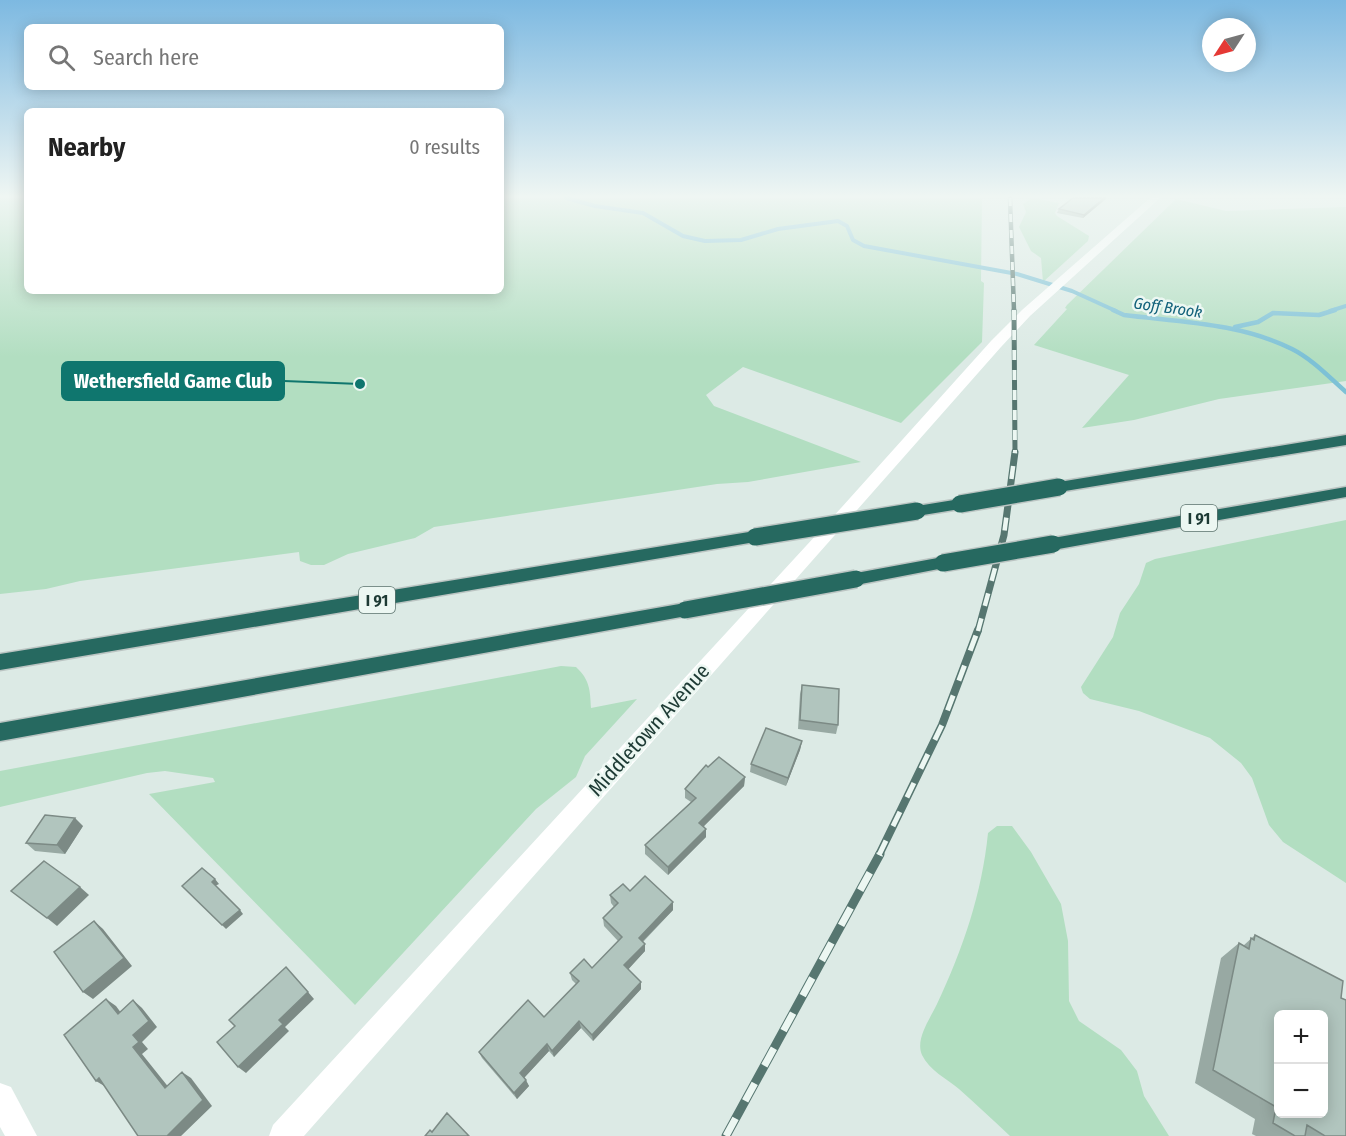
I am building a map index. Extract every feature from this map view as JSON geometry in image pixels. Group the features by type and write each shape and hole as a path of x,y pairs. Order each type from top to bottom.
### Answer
{"highway":[{"name":"I 91","path":"0,662 1346,440"},
{"name":"I 91","path":"0,732 1346,492"}],"street":[{"name":"Middletown Avenue","path":"284,1136 1014,325 1096,251"},
{"path":"0,1098 22,1136"}],"green space":[{"path":"0,251 24,251 24,294 504,294 504,251 981,251 981,281 984,283 982,342 901,423 743,367 706,395 714,406 861,462 748,482 717,484 434,527 415,538 348,554 324,565 311,565 300,561 299,552 0,594"},
{"path":"1031,251 1077,251 1043,282 1041,258"},
{"path":"1123,251 1346,251 1346,381 1219,399 1134,420 1082,428 1129,375 1034,345 1067,309 1065,308"},
{"path":"1346,520 1346,883 1283,842 1269,825 1252,778 1241,763 1210,738 1139,711 1090,699 1083,693 1081,687 1113,637 1120,613 1139,584 1146,563 1155,559"},
{"path":"561,666 576,667 584,676 590,691 591,708 637,699 585,756 576,777 536,809 355,1005 149,794 215,782 213,778 165,771 147,773 0,807 0,771"},
{"path":"997,826 1012,826 1031,852 1061,904 1068,941 1069,1001 1079,1021 1121,1050 1137,1071 1144,1096 1169,1136 1010,1136 959,1089 934,1070 922,1055 920,1042 922,1036 963,942 970,920 981,877 988,833"}],"building":[{"path":"802,685 839,689 838,725 800,720"},
{"path":"766,728 802,741 788,778 751,764"},
{"path":"719,757 745,777 699,823 706,829 668,867 645,845 696,798 685,789 706,765 708,767"},
{"path":"45,815 75,818 57,845 26,843"},
{"path":"44,861 80,887 47,918 11,891"},
{"path":"202,868 215,879 212,882 240,910 222,925 182,886"},
{"path":"645,876 673,902 639,938 645,944 624,965 641,982 592,1035 579,1021 552,1051 547,1044 520,1073 526,1080 514,1093 479,1052 528,1000 544,1017 579,981 570,973 584,959 592,968 622,937 603,918 618,903 610,895 623,884 630,891"},
{"path":"94,921 124,958 83,992 54,952"},
{"path":"1255,935 1343,981 1341,998 1346,1000 1346,1136 1325,1136 1307,1125 1305,1136 1295,1136 1273,1123 1274,1118 1328,1118 1328,1010 1274,1010 1274,1106 1213,1070 1239,943 1249,949 1251,938 1254,940"},
{"path":"286,967 308,992 279,1020 283,1024 238,1067 217,1042 235,1026 229,1020"},
{"path":"106,999 118,1014 133,1000 149,1021 133,1035 139,1042 133,1047 165,1088 182,1072 203,1100 167,1136 138,1136 99,1078 96,1081 64,1035"},
{"path":"447,1113 469,1136 425,1136 430,1130 432,1132"}],"waterway":[{"name":"Goff Brook","path":"891,251 1017,274 1072,291 1116,311"},
{"path":"1330,311 1346,306"},
{"name":"Goff Brook","path":"1113,310 1124,315 1210,325 1272,340 1306,358 1346,392"},
{"path":"1235,327 1258,322 1273,313 1319,315 1335,310"}],"railway":[{"path":"1012,251 1014,311"},
{"path":"1014,310 1015,452"},
{"path":"978,631 1004,535 1015,452"},
{"path":"879,855 942,725 978,630"},
{"path":"726,1136 880,854"}],"place":[{"name":"Wethersfield Game Club","path":"360,384"}]}
